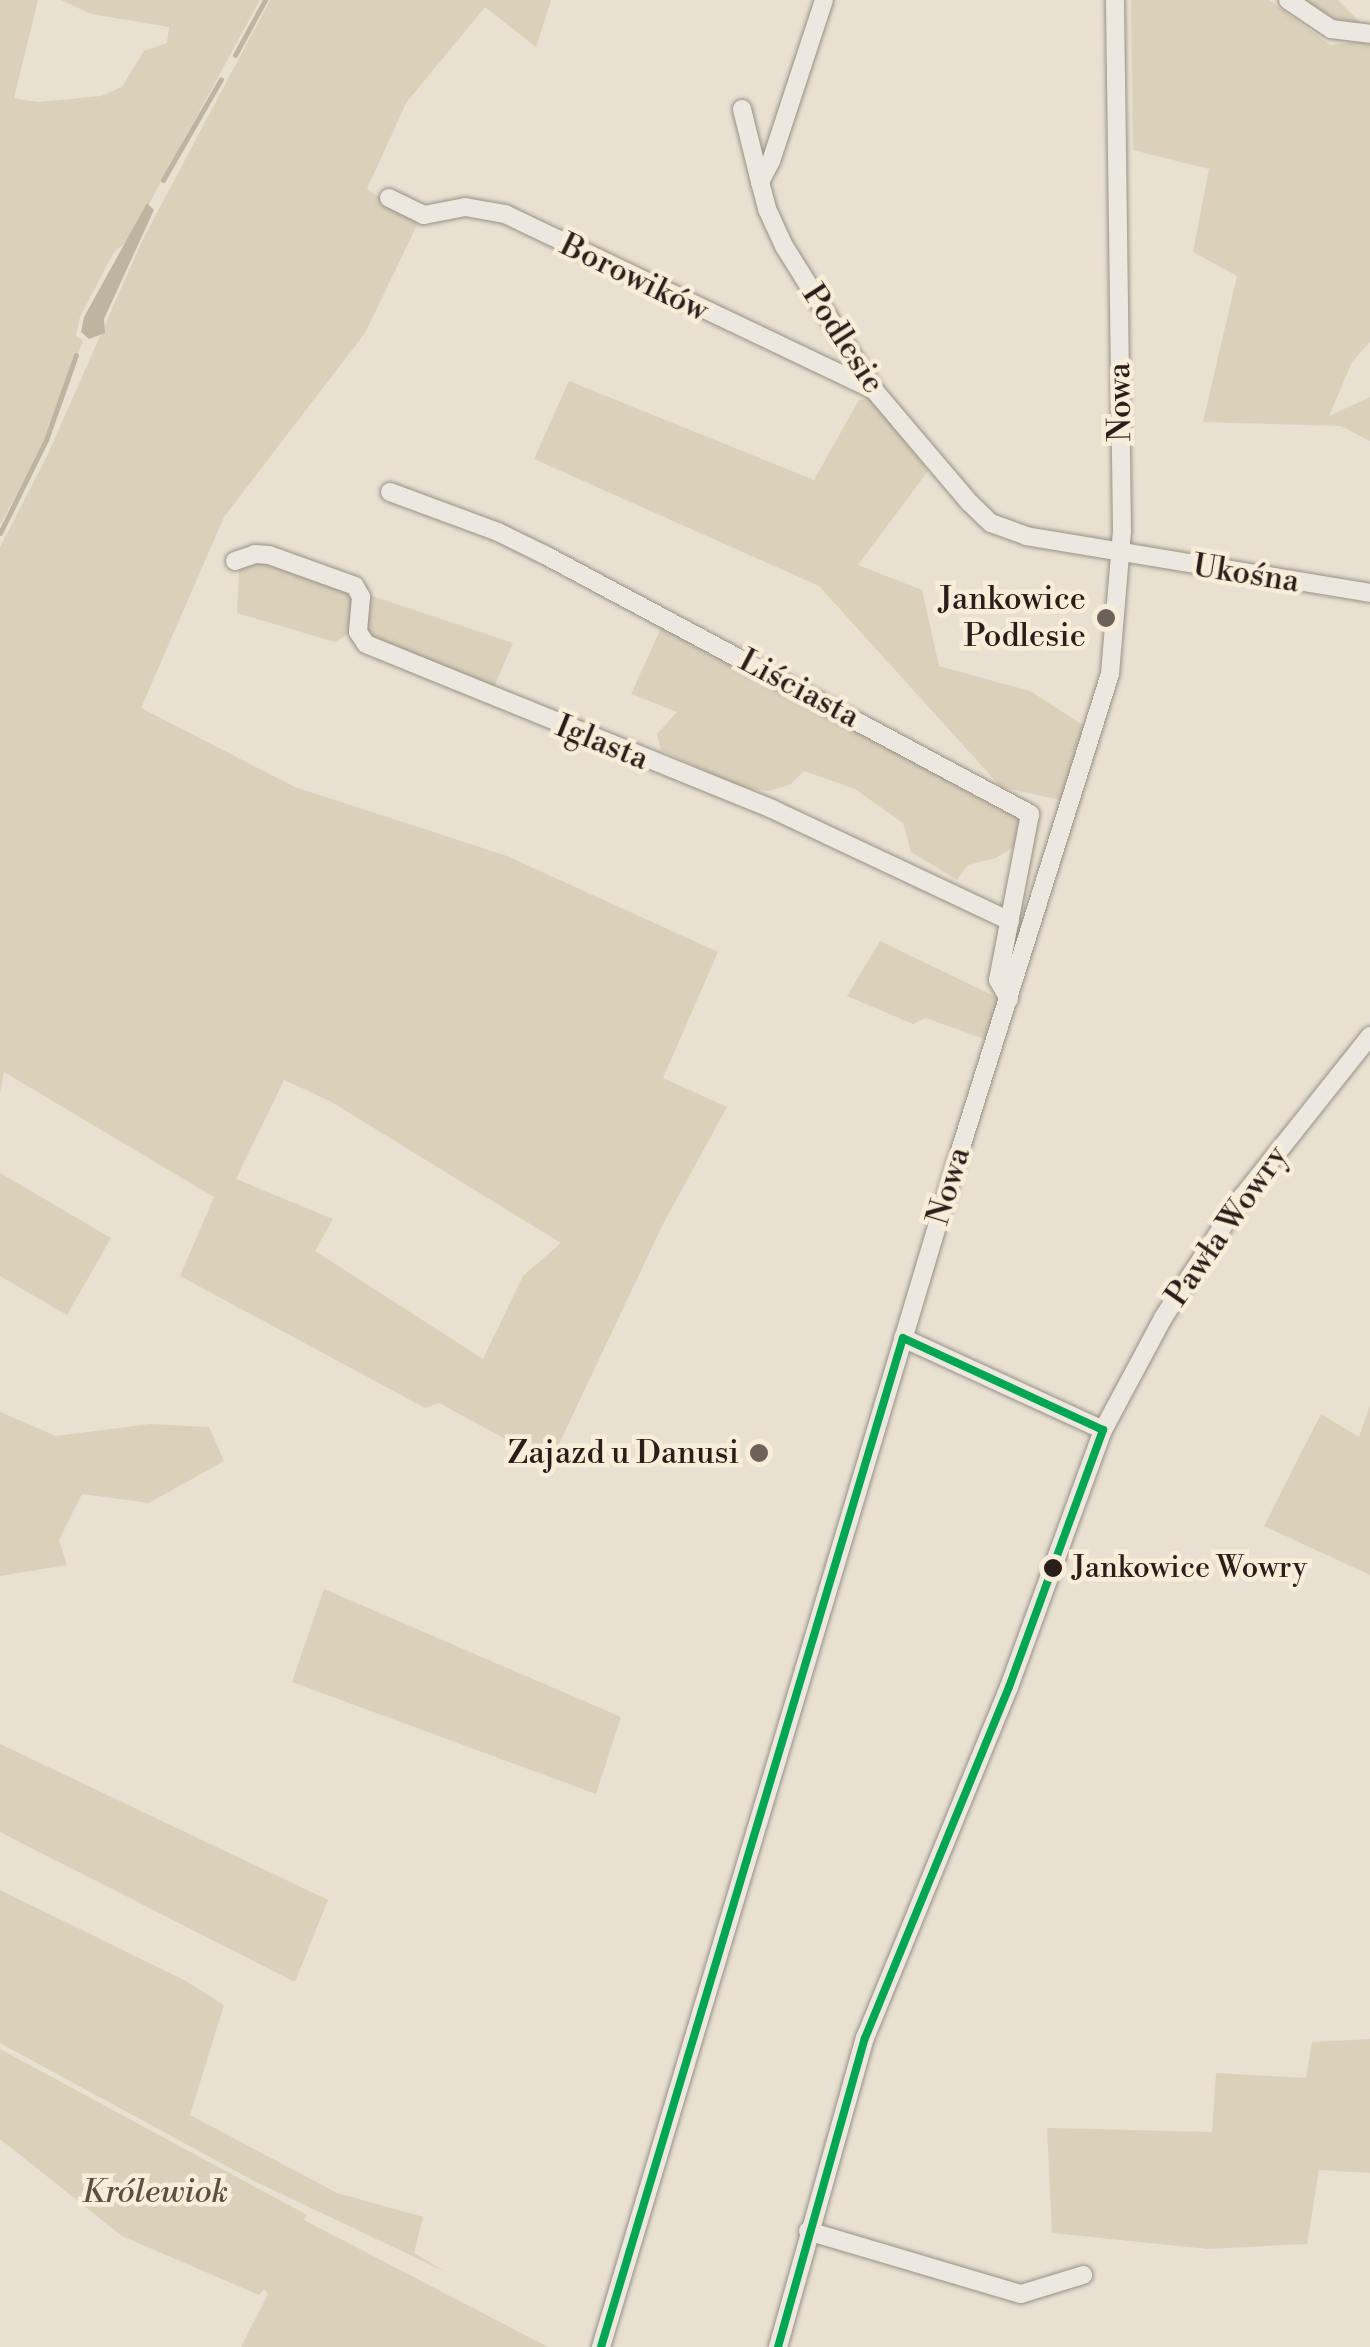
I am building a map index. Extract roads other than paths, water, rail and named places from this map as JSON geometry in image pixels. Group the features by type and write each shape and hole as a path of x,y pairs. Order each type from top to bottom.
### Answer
{"street":[{"path":"760,182 824,0"},
{"name":"Nowa","path":"601,2347 903,1338 1104,696 1114,652 1122,553 1114,0"},
{"path":"1288,0 1332,29 1370,34"},
{"name":"Podlesie","path":"742,109 760,182 784,246 874,390 991,523 1026,536 1122,553"},
{"name":"Borowików","path":"389,198 424,215 464,207 505,214 874,390"},
{"name":"Liściasta","path":"390,492 514,540 1030,814 998,980 1009,999"},
{"name":"Ukośna","path":"1122,553 1370,593"},
{"name":"Iglasta","path":"235,561 255,554 268,555 355,586 362,598 358,632 366,644 772,809 1010,921"},
{"name":"Pawła Wowry","path":"778,2347 865,2038 1009,1687 1103,1430 1162,1318 1242,1197 1370,1036"},
{"path":"903,1338 1103,1430"},
{"path":"808,2230 1021,2294 1083,2276"}],"waterway":[{"path":"235,55 265,0"},
{"path":"163,180 221,79"},
{"path":"0,533 46,440 76,355"}],"place":[{"name":"Jankowice Podlesie","path":"1106,618"},
{"name":"Zajazd u Danusi","path":"759,1453"},
{"name":"Jankowice Wowry","path":"1053,1568"}],"park label":[{"name":"Królewiok","path":"155,2192"}]}
